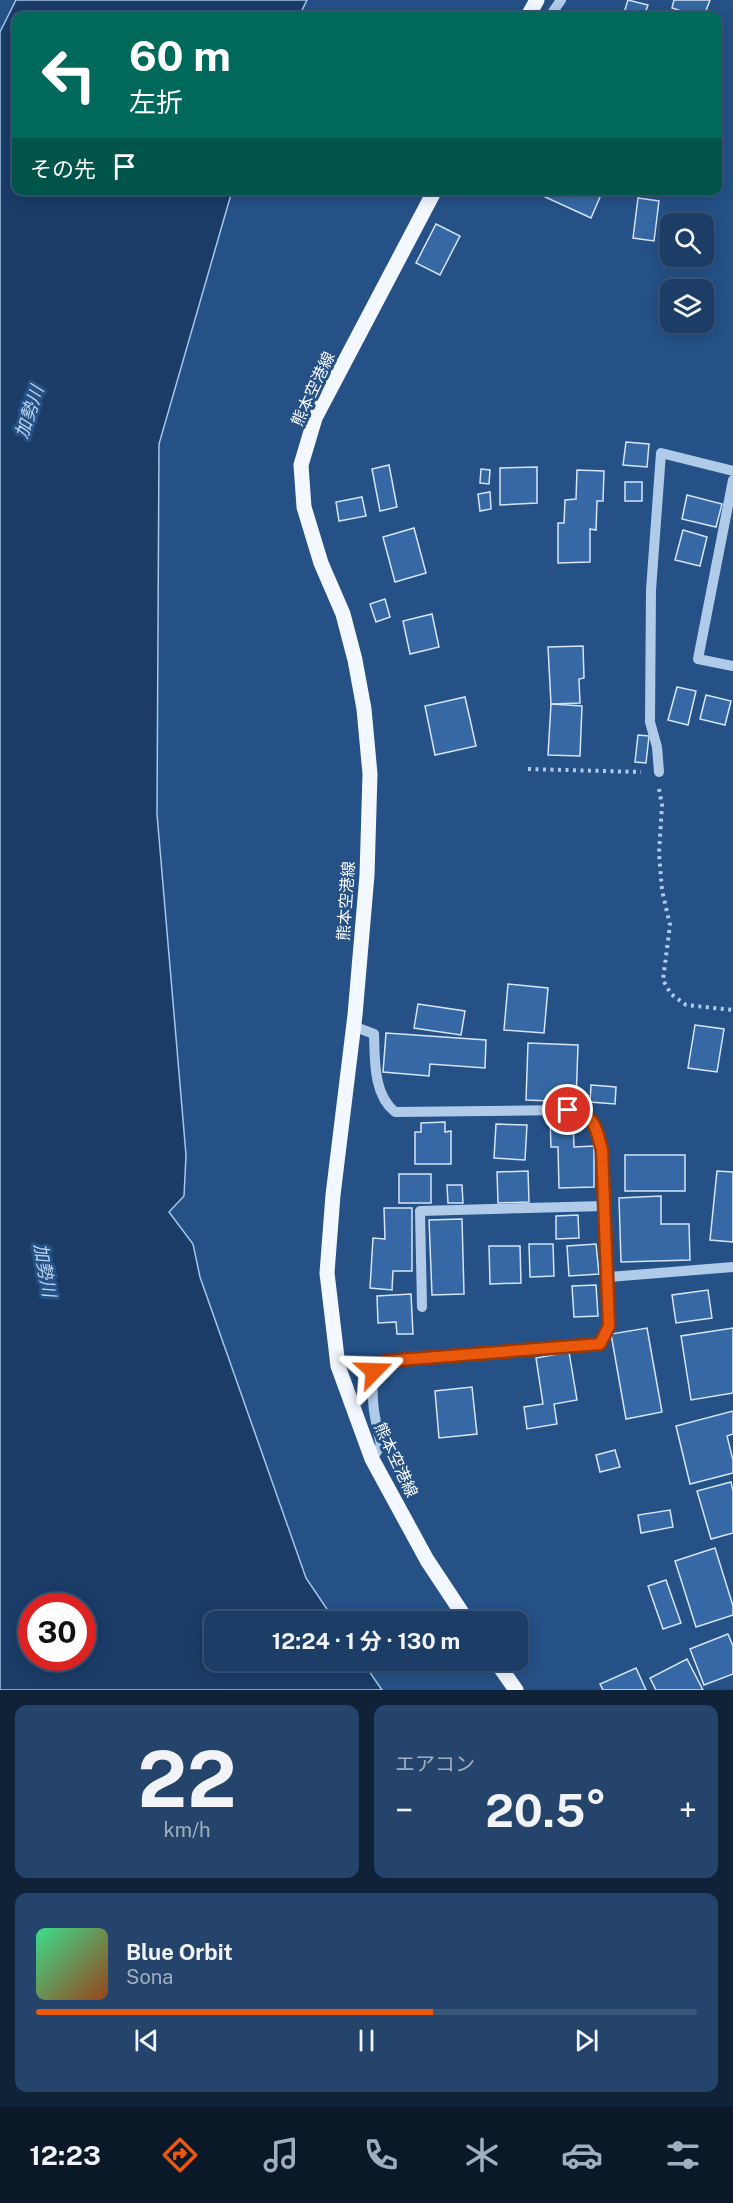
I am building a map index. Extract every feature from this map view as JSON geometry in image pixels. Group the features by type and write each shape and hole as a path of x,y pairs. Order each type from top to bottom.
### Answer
{"main road":[{"name":"熊本空港線","path":"432,195 315,418 301,465 304,507 321,562 343,614 355,660 364,709 370,774 367,875 353,1026 333,1195 327,1274 338,1366 372,1459 427,1560 461,1611"},
{"path":"503,1671 516,1690"}],"street":[{"path":"659,772 657,747 650,722 651,590 661,453 733,471"},
{"path":"733,480 698,659 733,666"},
{"path":"353,1026 374,1034 377,1082 386,1105 395,1112 568,1110 583,1113 595,1124 602,1150 609,1277 609,1326 600,1344 386,1361 374,1371 372,1384 374,1412 381,1445 372,1459"},
{"path":"422,1306 420,1211 605,1206"},
{"path":"609,1277 733,1267"}],"path":[{"path":"528,769 659,772 659,794 662,805 659,854 662,890 670,924 663,980 671,994 686,1005 733,1010"}],"water":[{"name":"加勢川","path":"16,0 307,0 301,12 12,12 12,195 231,195 159,444 157,814 186,1155 184,1196 169,1212 193,1244 200,1277 306,1578 328,1611 204,1611 204,1671 369,1671 382,1690 0,1690 0,32"}],"building":[{"path":"628,0 648,5 645,12 624,12"},
{"path":"674,0 710,0 706,12 684,12 672,8"},
{"path":"541,195 601,195 591,218"},
{"path":"638,198 659,201 654,241 633,238"},
{"path":"436,224 460,236 440,275 416,263"},
{"path":"626,442 649,444 647,467 623,465"},
{"path":"389,465 397,507 380,511 372,469"},
{"path":"537,467 537,503 500,505 500,468"},
{"path":"481,469 490,470 489,484 480,483"},
{"path":"577,470 604,471 603,501 597,501 596,530 590,529 590,562 558,563 558,523 564,523 565,500 576,499"},
{"path":"625,482 642,482 642,501 625,501"},
{"path":"490,492 491,509 480,511 478,494"},
{"path":"687,495 722,504 716,527 682,519"},
{"path":"362,497 366,516 339,521 336,502"},
{"path":"414,528 426,573 395,582 383,537"},
{"path":"683,530 707,537 700,566 675,560"},
{"path":"385,599 390,617 376,622 370,604"},
{"path":"432,614 439,647 410,654 403,621"},
{"path":"583,646 584,678 579,679 580,703 551,704 548,647"},
{"path":"677,687 696,691 688,725 668,720"},
{"path":"706,695 731,701 725,725 700,719"},
{"path":"465,697 476,746 435,755 425,706"},
{"path":"551,704 582,706 580,756 548,755"},
{"path":"638,735 649,736 646,763 635,762"},
{"path":"508,984 548,988 544,1033 504,1030"},
{"path":"418,1004 465,1011 461,1035 414,1028"},
{"path":"695,1025 724,1029 717,1072 688,1068"},
{"path":"386,1033 486,1040 485,1068 430,1064 429,1076 383,1072"},
{"path":"528,1043 578,1045 576,1102 526,1100"},
{"path":"591,1085 616,1087 615,1104 590,1102"},
{"path":"550,1118 573,1118 574,1147 594,1146 594,1187 559,1188 558,1147 551,1147"},
{"path":"445,1122 445,1132 451,1131 451,1164 415,1164 415,1132 421,1132 421,1123"},
{"path":"496,1124 527,1125 525,1160 494,1158"},
{"path":"625,1155 685,1155 685,1191 625,1191"},
{"path":"528,1171 529,1202 498,1203 497,1172"},
{"path":"717,1171 733,1172 733,1242 710,1240"},
{"path":"399,1174 431,1174 431,1203 399,1203"},
{"path":"447,1185 462,1185 463,1203 448,1203"},
{"path":"661,1196 661,1224 689,1224 690,1260 621,1262 619,1198"},
{"path":"384,1208 412,1208 412,1271 393,1271 392,1290 370,1288 373,1238 385,1239"},
{"path":"578,1215 579,1238 556,1239 556,1216"},
{"path":"462,1219 464,1294 432,1295 429,1220"},
{"path":"529,1244 553,1244 554,1276 530,1277"},
{"path":"596,1244 599,1274 569,1276 567,1246"},
{"path":"489,1246 520,1246 521,1283 490,1284"},
{"path":"596,1285 598,1316 574,1317 572,1286"},
{"path":"708,1290 712,1318 676,1323 672,1295"},
{"path":"411,1294 413,1334 397,1334 396,1322 378,1323 377,1296"},
{"path":"647,1328 662,1412 626,1419 611,1334"},
{"path":"733,1328 733,1393 691,1400 681,1336"},
{"path":"569,1352 577,1400 554,1404 557,1424 527,1429 524,1407 543,1404 536,1358"},
{"path":"472,1387 477,1434 439,1438 435,1391"},
{"path":"733,1411 733,1434 727,1436 733,1460 733,1473 690,1484 676,1426"},
{"path":"615,1450 620,1467 600,1472 596,1455"},
{"path":"731,1482 733,1533 711,1539 697,1491"},
{"path":"670,1510 673,1527 641,1533 638,1515"},
{"path":"715,1548 733,1606 733,1615 696,1627 675,1561"},
{"path":"666,1580 681,1623 663,1629 648,1586"},
{"path":"728,1634 733,1646 733,1674 704,1685 690,1649"},
{"path":"687,1659 703,1690 656,1690 650,1678"},
{"path":"636,1668 646,1690 603,1690 600,1684"}],"route":[{"path":"374,1371 386,1361 600,1344 609,1326 609,1277 602,1150 595,1124 583,1113 568,1110"}]}
